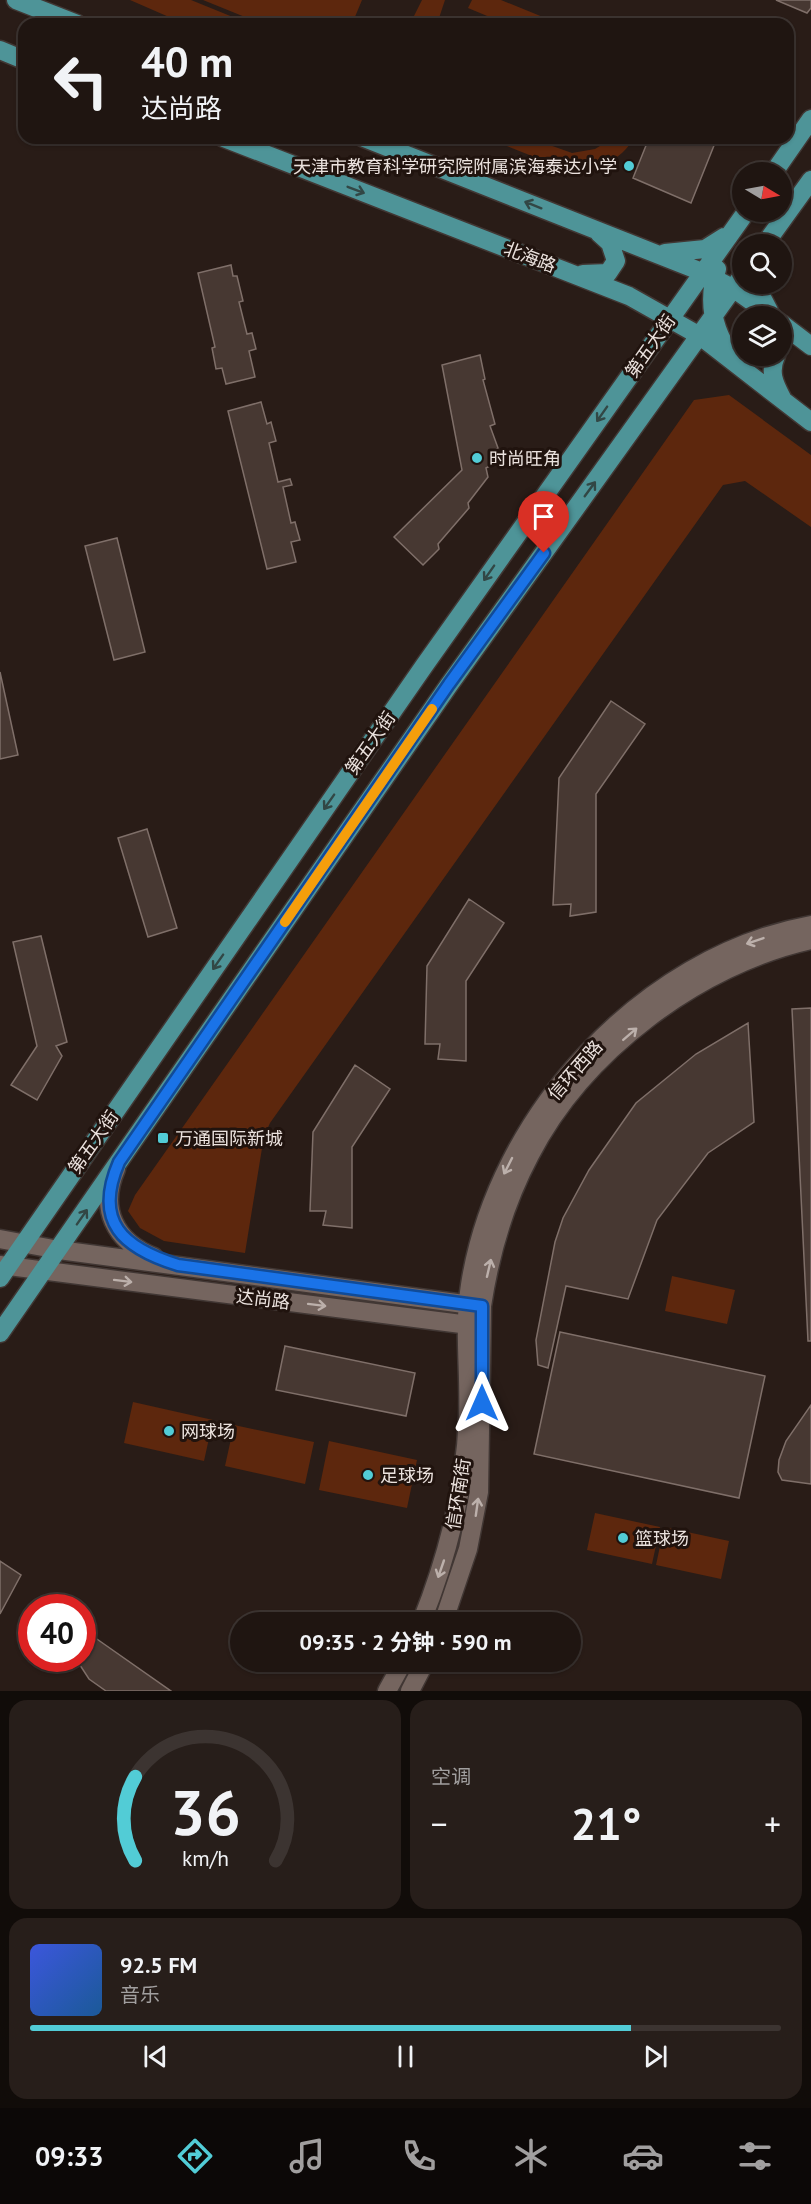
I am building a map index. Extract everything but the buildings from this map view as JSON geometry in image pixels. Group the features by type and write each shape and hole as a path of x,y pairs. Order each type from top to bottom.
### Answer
{"main road":[{"path":"16,0 61,18"},
{"path":"0,50 18,58"},
{"path":"794,143 811,119"},
{"name":"北海路","path":"239,144 629,296 660,303 682,303"},
{"path":"379,144 721,281 758,306"},
{"path":"781,162 794,144"},
{"path":"772,234 811,180"},
{"path":"649,251 669,253 705,249 720,241 738,222"},
{"name":"第五大街","path":"0,1333 449,684 665,385 694,332 713,318 721,281 741,222"},
{"path":"569,272 608,273 616,261 610,243 588,226"},
{"path":"649,251 676,271 682,303 694,332 811,422"},
{"name":"第五大街","path":"3,1270 417,675 636,366 682,303 721,281"},
{"path":"629,296 643,310 648,323 645,345 636,366"},
{"path":"713,318 728,350 748,374"},
{"path":"792,333 811,349"},
{"path":"792,346 811,349"},
{"path":"771,366 774,384 785,403"}],"street":[{"name":"信环西路","path":"474,1325 481,1233 499,1184 520,1143 549,1100 583,1059 622,1021 677,979 748,943 811,925"},
{"name":"信环西路","path":"475,1305 511,1195 542,1134 583,1080 636,1029 695,985 747,959 811,940"},
{"path":"119,1162 109,1190 108,1202 114,1223 127,1241 138,1250 178,1265"},
{"name":"达尚路","path":"0,1239 59,1250 475,1305"},
{"name":"达尚路","path":"3,1270 44,1271 474,1325"},
{"name":"信环南街","path":"424,1612 450,1545 459,1502 474,1325"},
{"name":"信环南街","path":"447,1612 468,1549 477,1504 481,1441 474,1325"},
{"path":"387,1691 397,1672"},
{"path":"410,1691 420,1672"}],"shaded area":[{"path":"130,0 191,0 235,18 171,18"},
{"path":"203,0 362,0 354,18 247,18"},
{"path":"422,0 445,0 439,18 413,18"},
{"path":"472,0 501,0 545,18 492,18 468,8"},
{"path":"502,144 547,144 572,153 595,149 603,144 630,144 621,154 605,164 587,169 567,170"},
{"path":"729,395 811,455 811,527 745,481 723,485 270,1123 264,1136 245,1253 164,1241 140,1228 128,1211 135,1195 694,400"},
{"path":"672,1276 735,1290 727,1324 665,1311"},
{"name":"网球场","path":"133,1402 213,1420 204,1461 124,1443"},
{"name":"网球场","path":"234,1425 314,1442 305,1484 225,1466"},
{"name":"足球场","path":"329,1441 417,1460 407,1508 319,1490"},
{"name":"篮球场","path":"595,1513 660,1527 652,1564 587,1550"},
{"name":"篮球场","path":"664,1527 729,1541 721,1579 656,1565"}],"slow traffic":[{"path":"285,922 432,709"}],"place":[{"name":"天津市教育科学研究院附属滨海泰达小学","path":"629,166"},
{"name":"时尚旺角","path":"477,458"},
{"name":"万通国际新城","path":"163,1138"},
{"name":"网球场","path":"169,1431"},
{"name":"足球场","path":"368,1475"},
{"name":"篮球场","path":"623,1538"}],"route":[{"path":"482,1403 482,1306 178,1265 146,1254 127,1241 114,1223 108,1202 112,1178 119,1162 449,684 544,553"}]}
